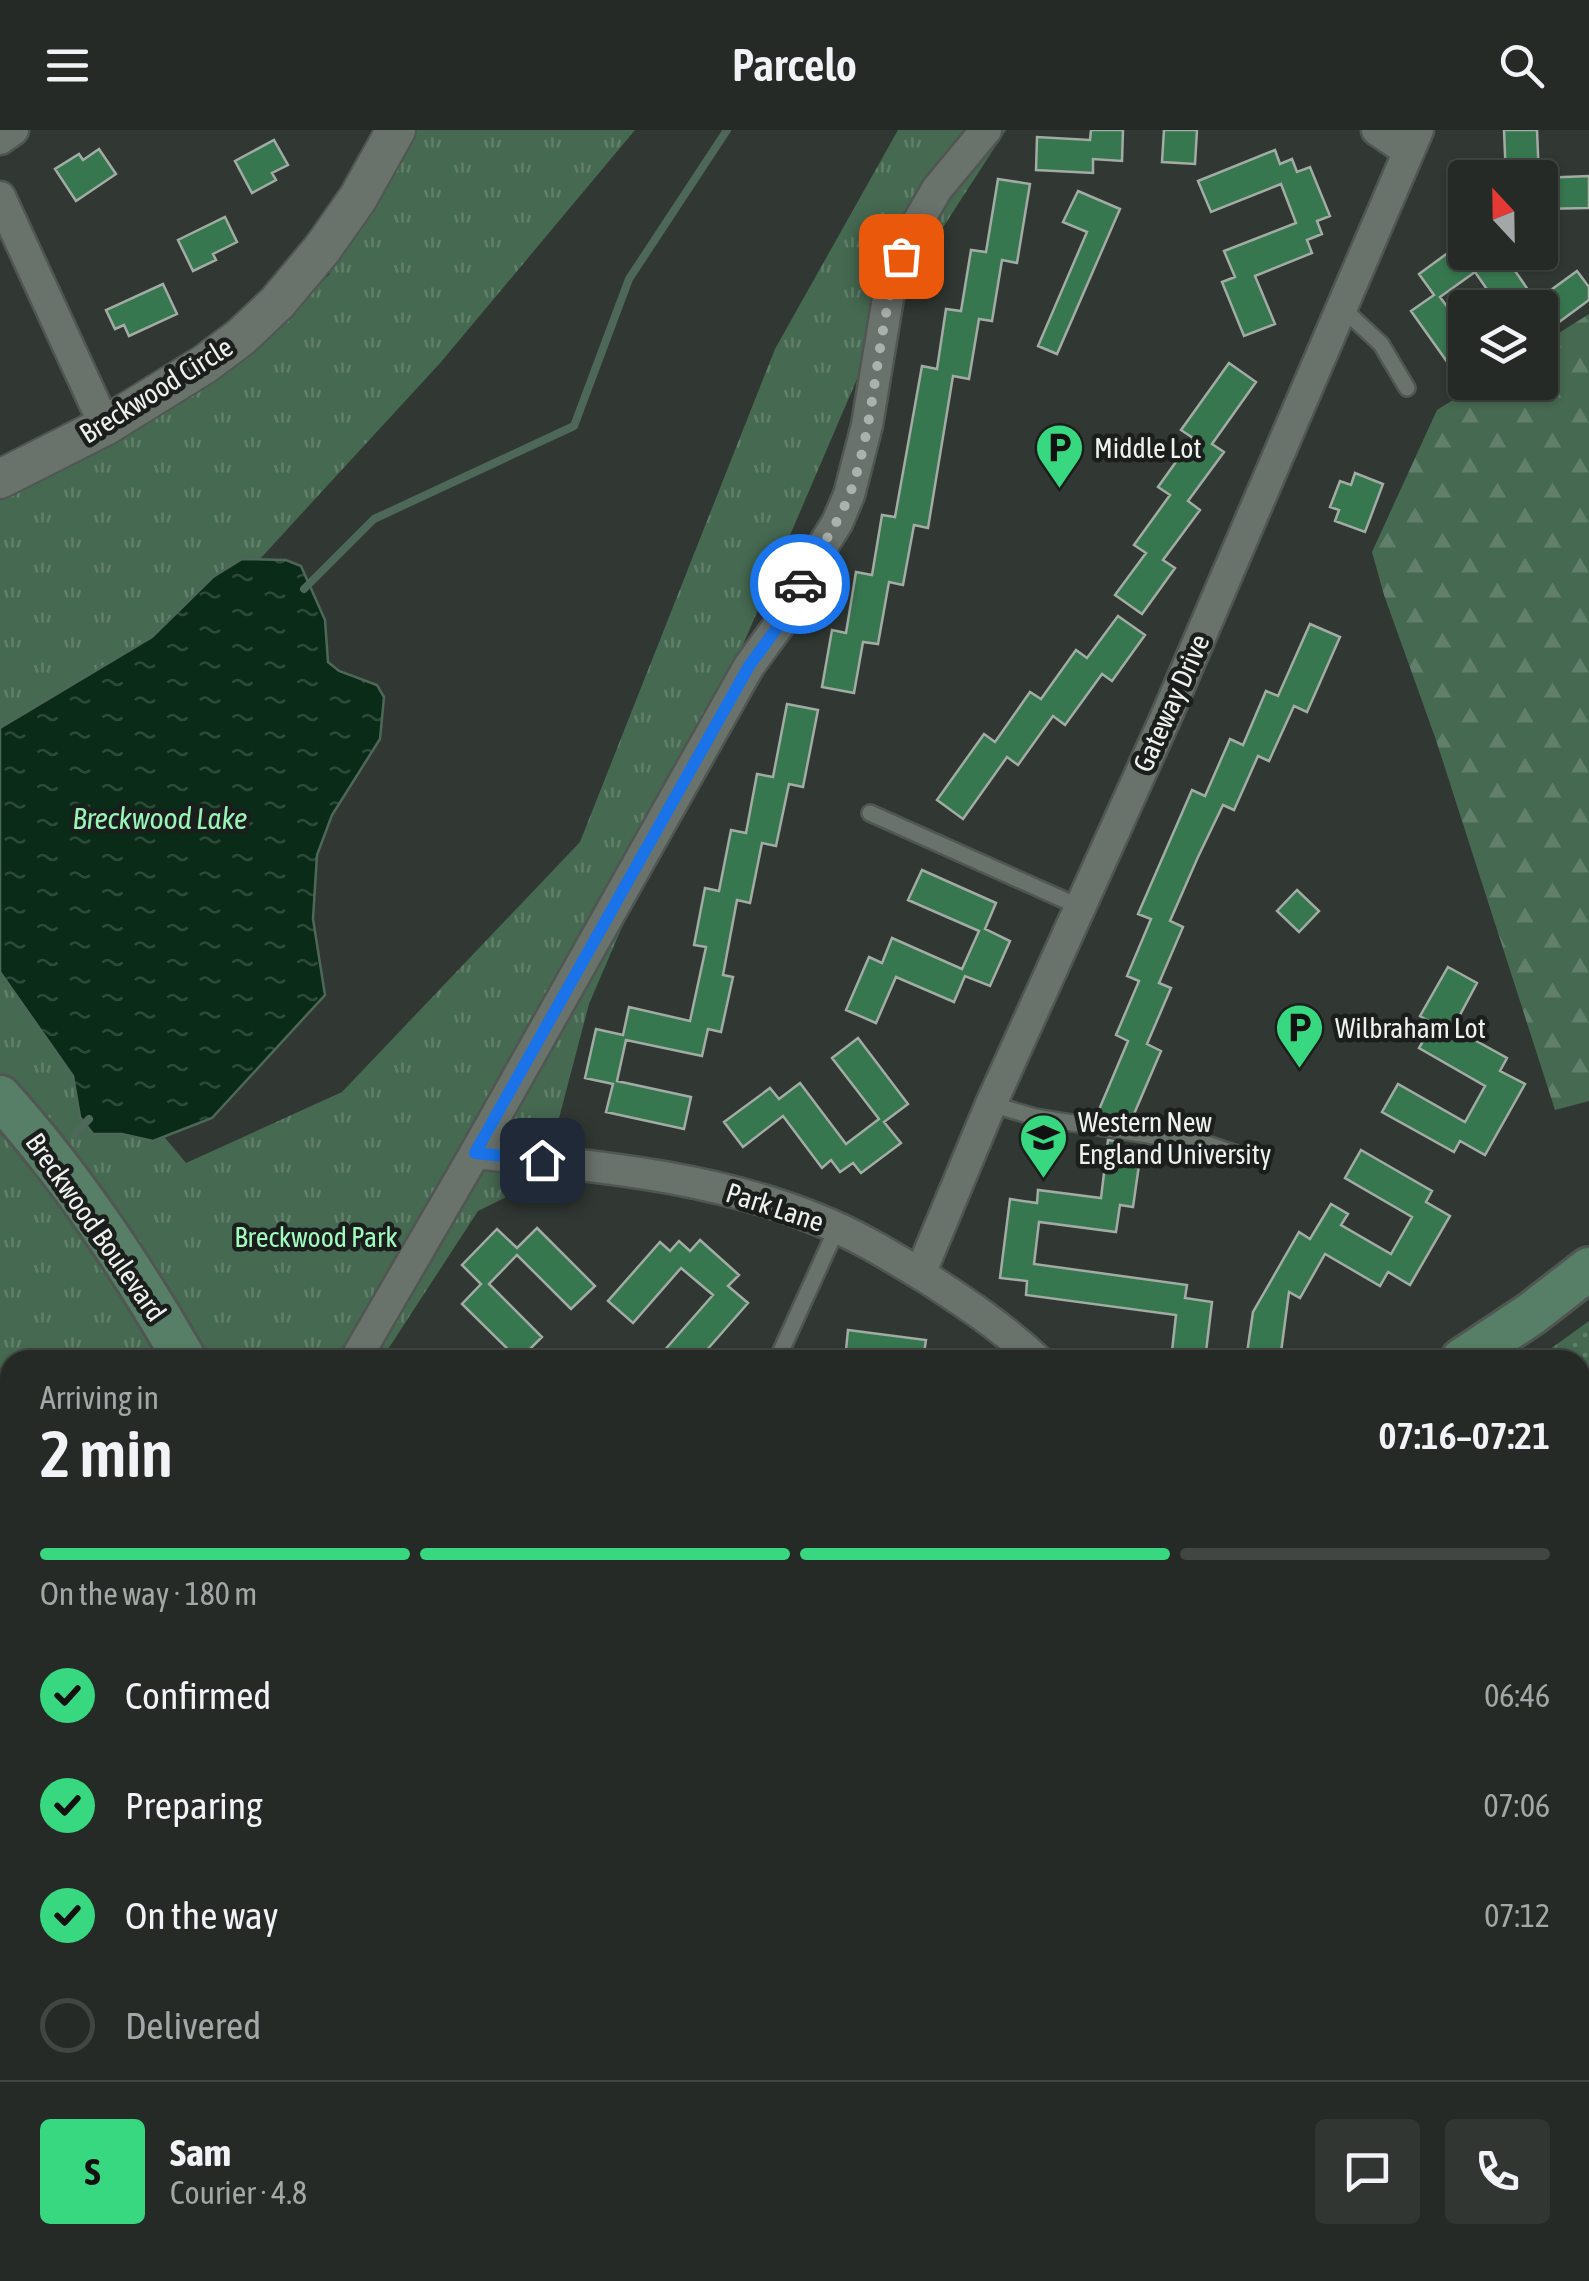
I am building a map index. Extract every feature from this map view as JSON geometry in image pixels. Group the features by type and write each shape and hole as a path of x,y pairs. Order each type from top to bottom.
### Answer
{"main road":[{"name":"Breckwood Boulevard","path":"0,1097 92,1212 179,1350"},
{"path":"1482,1350 1589,1269"}],"street":[{"path":"0,139 13,130"},
{"name":"Breckwood Circle","path":"0,479 105,426 219,354 277,303 339,227 396,130"},
{"path":"361,1350 749,666 779,625 838,522 859,463 888,298 901,256 936,189 986,130"},
{"path":"1378,130 1413,140"},
{"name":"Gateway Drive","path":"920,1274 991,1104 1166,717 1413,140"},
{"path":"0,197 105,426"},
{"name":"Park Lane","path":"475,1153 626,1170 700,1183 794,1210 838,1228 920,1274 990,1320 1025,1350"}],"lane":[{"path":"1341,306 1381,344 1407,388"},
{"path":"870,813 1080,907"},
{"path":"991,1104 1034,1117 1210,1145 1249,1158"},
{"path":"783,1350 838,1228"}],"green space":[{"name":"Breckwood Park","path":"389,130 635,130 441,362 8,833 37,984 186,1163 342,1092 580,842 775,349 898,130 1006,130 881,323 589,1004 543,1179 478,1211 388,1350 0,1350 0,482 189,391 329,275"},
{"path":"1589,314 1589,1101 1555,1110 1372,552 1437,410 1453,400 1558,400 1558,334"},
{"path":"1589,1321 1589,1350 1549,1350"}],"water":[{"name":"Breckwood Lake","path":"242,559 286,560 301,566 325,620 328,662 339,671 377,685 384,697 380,739 332,815 317,855 313,919 325,995 212,1118 153,1141 122,1134 93,1134 80,1117 73,1076 0,972 0,728 152,637 213,577"}],"building":[{"path":"1091,130 1123,130 1122,161 1093,159 1093,173 1036,170 1037,137 1090,140"},
{"path":"1164,130 1197,130 1195,164 1162,162"},
{"path":"1504,130 1537,130 1538,160 1505,160"},
{"path":"274,140 288,165 272,173 276,180 252,193 235,161"},
{"path":"99,149 116,174 76,201 55,169 79,154 83,160"},
{"path":"1275,150 1280,164 1292,159 1297,172 1310,167 1330,216 1317,221 1322,234 1307,240 1312,253 1255,276 1275,324 1244,336 1222,282 1235,277 1224,251 1296,223 1281,184 1211,212 1198,181"},
{"path":"1589,176 1589,208 1558,209 1558,177"},
{"path":"998,179 1030,184 1017,263 1002,260 992,321 979,319 969,379 953,376 928,528 914,525 903,585 889,582 878,644 863,642 854,693 822,687 832,630 846,633 856,572 872,575 882,515 895,517 922,366 937,369 946,309 961,311 971,250 986,252"},
{"path":"1078,191 1120,209 1057,354 1038,346 1087,232 1063,222"},
{"path":"225,217 237,242 213,254 216,260 193,271 178,240"},
{"path":"1448,253 1448,270 1514,270 1528,290 1488,290 1475,272 1440,297 1448,308 1448,363 1411,311 1434,295 1419,274"},
{"path":"1577,271 1589,287 1589,300 1558,323 1558,290 1551,290"},
{"path":"163,284 177,314 129,336 124,325 115,329 106,310"},
{"path":"1229,363 1256,382 1212,444 1224,452 1188,501 1200,510 1163,560 1175,568 1142,614 1115,595 1146,553 1134,545 1170,495 1158,487 1193,438 1181,430"},
{"path":"1355,473 1383,484 1365,532 1335,521 1339,510 1330,507 1340,481 1351,485"},
{"path":"1118,616 1145,635 1112,681 1102,674 1065,725 1053,716 1018,765 1007,757 963,819 937,800 984,734 995,742 1030,692 1041,699 1076,650 1087,658"},
{"path":"1310,624 1340,637 1307,712 1294,706 1269,761 1258,756 1234,810 1223,805 1198,857 1170,921 1183,927 1159,983 1171,988 1147,1044 1161,1051 1131,1121 1111,1118 1098,1112 1128,1041 1116,1035 1139,981 1127,976 1151,919 1138,914 1192,790 1205,796 1230,739 1243,745 1266,691 1278,696"},
{"path":"787,704 818,710 803,787 789,784 776,846 762,843 750,903 737,900 723,975 733,977 721,1032 708,1029 702,1056 626,1040 617,1081 691,1097 684,1129 606,1112 613,1084 585,1078 596,1029 623,1035 629,1007 690,1021 706,947 694,945 705,888 719,891 731,830 746,833 757,774 773,777"},
{"path":"922,870 996,903 985,929 1010,941 990,986 965,976 954,1002 896,977 876,1023 846,1010 869,957 882,963 892,938 962,969 979,931 908,900"},
{"path":"1297,890 1319,911 1299,932 1277,911"},
{"path":"1448,967 1477,983 1453,1028 1507,1058 1500,1071 1525,1084 1485,1155 1460,1141 1454,1152 1382,1112 1398,1084 1465,1122 1485,1086 1419,1048 1433,1024 1420,1016"},
{"path":"858,1038 908,1104 884,1122 901,1143 861,1173 853,1163 840,1172 831,1160 822,1168 783,1116 743,1147 724,1122 770,1088 779,1099 800,1083 846,1144 879,1119 832,1058"},
{"path":"1108,1140 1122,1142 1119,1148 1141,1151 1133,1207 1120,1205 1116,1232 1039,1222 1034,1264 1187,1285 1185,1298 1212,1302 1206,1350 1172,1350 1176,1315 1026,1295 1027,1281 1000,1278 1010,1199 1037,1203 1038,1190 1101,1198"},
{"path":"1361,1150 1432,1191 1426,1202 1450,1216 1410,1285 1388,1272 1380,1286 1325,1254 1300,1298 1289,1292 1281,1350 1247,1350 1253,1312 1299,1232 1310,1239 1331,1204 1348,1214 1341,1225 1391,1254 1412,1217 1345,1178"},
{"path":"537,1228 595,1286 571,1309 517,1255 489,1284 542,1337 529,1350 509,1350 462,1304 481,1284 462,1265 497,1229 517,1248"},
{"path":"700,1240 739,1275 728,1286 748,1303 707,1350 665,1350 713,1295 681,1268 633,1323 608,1301 660,1242 670,1251 679,1241 690,1251"},
{"path":"848,1330 926,1340 924,1350 846,1350"}],"waterway":[{"path":"304,589 374,519 574,426 629,279 727,130"},
{"path":"74,1135 89,1119"}],"way so far":[{"path":"800,584 838,522 854,482 868,425 888,298 901,256"}],"place":[{"name":"Middle Lot","path":"1059,490"},
{"name":"Wilbraham Lot","path":"1300,1070"},
{"name":"Western New England University","path":"1043,1180"}],"route":[{"path":"542,1160 475,1153 749,666 779,625 800,584"}]}
